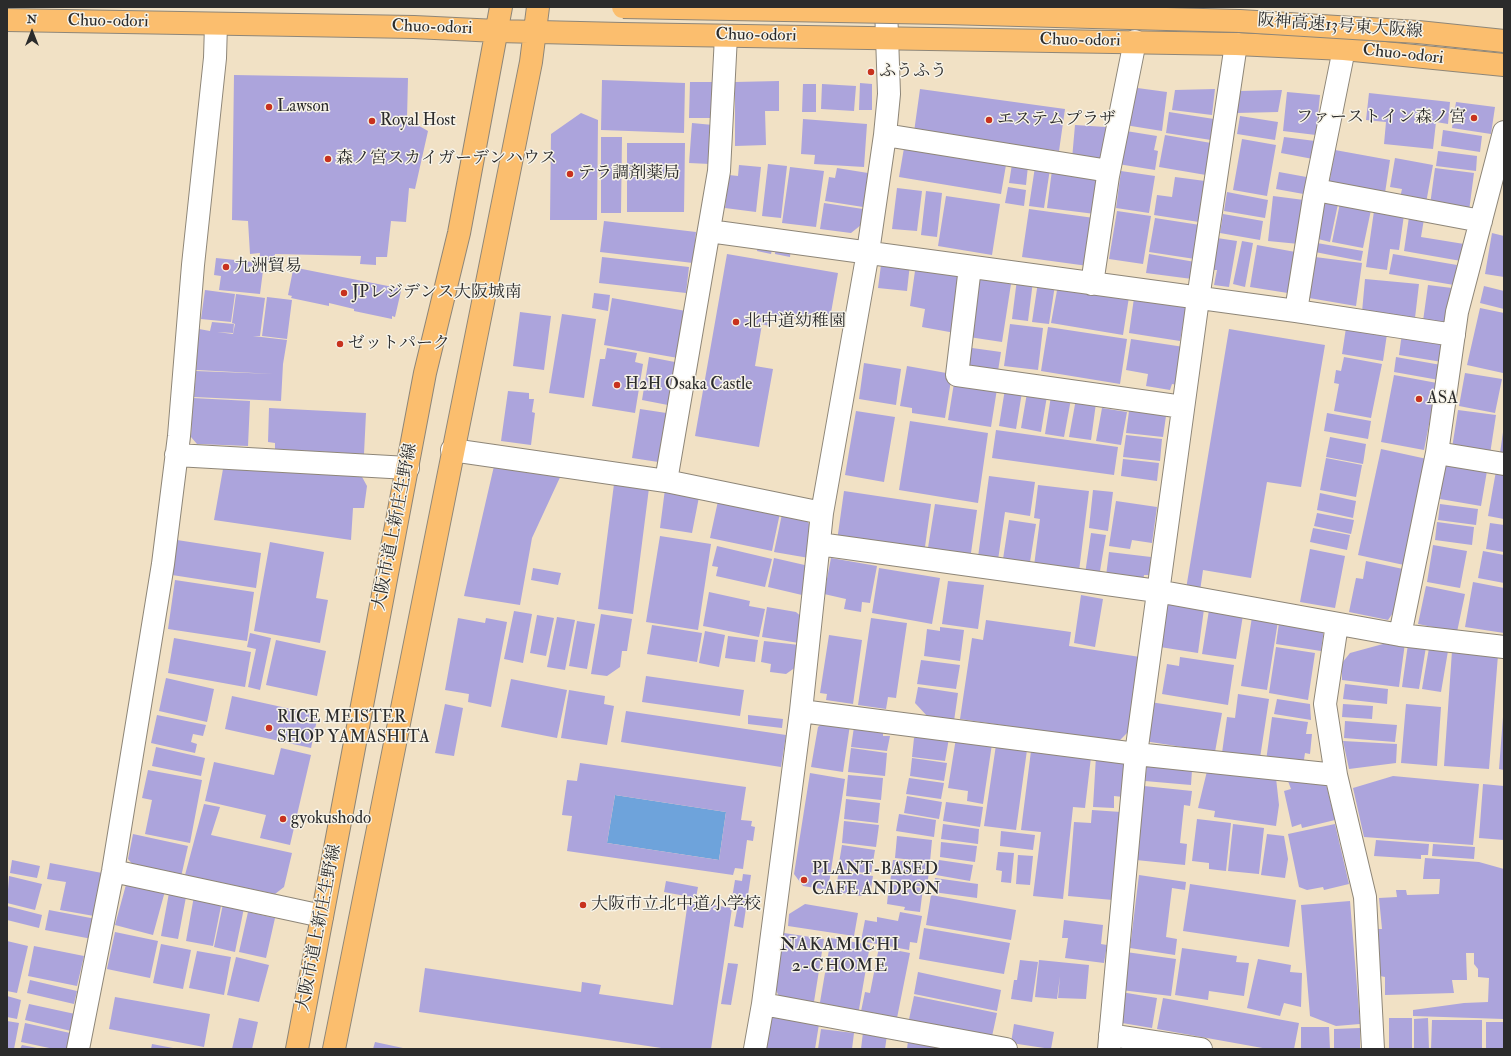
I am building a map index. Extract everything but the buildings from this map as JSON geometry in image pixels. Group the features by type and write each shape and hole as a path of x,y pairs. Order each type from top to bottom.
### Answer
{"main road":[{"name":"大阪市道上新庄生野線","path":"297,1049 425,373 459,233 501,7"},
{"path":"334,1049 452,450 529,70 533,32 538,7"},
{"name":"阪神高速13号東大阪線","path":"623,7 945,12 1240,21 1410,31 1504,41"},
{"name":"Chuo-odori","path":"7,20 414,27 497,31 726,36 1135,41 1236,44 1344,49 1504,65"}],"street":[{"path":"755,1049 763,1004 802,711 822,513 868,252 885,135 889,94 886,7"},
{"path":"78,1049 113,871 163,564 179,436 193,265 215,58 216,24"},
{"path":"666,481 719,171 726,36"},
{"path":"1092,284 1109,171 1135,41"},
{"path":"1201,1049 1110,1042 1136,754 1198,299 1236,44"},
{"path":"1296,311 1316,190 1344,49"},
{"path":"1400,635 1437,452 1457,312 1504,132"},
{"path":"885,135 1109,171"},
{"path":"1316,190 1481,221"},
{"path":"709,231 1198,299 1296,311 1454,335"},
{"path":"970,267 957,375 1183,407"},
{"path":"452,450 666,481 822,513"},
{"path":"1437,452 1504,464"},
{"path":"176,454 408,468"},
{"path":"819,544 1157,591 1400,635 1504,646"},
{"path":"1337,624 1325,704 1336,775 1365,897 1373,1049"},
{"path":"802,711 1136,754 1336,775"},
{"path":"113,871 322,916"},
{"path":"763,1004 1006,1049"}],"water":[{"path":"615,795 726,812 719,860 607,843"}],"place":[{"name":"ふうふう","path":"871,72"},
{"name":"Lawson","path":"269,107"},
{"name":"ファーストイン森ノ宮","path":"1474,118"},
{"name":"エステムプラザ","path":"989,120"},
{"name":"Royal Host","path":"372,121"},
{"name":"森ノ宮スカイガーデンハウス","path":"328,159"},
{"name":"テラ調剤薬局","path":"570,174"},
{"name":"九洲貿易","path":"226,267"},
{"name":"JPレジデンス大阪城南","path":"344,293"},
{"name":"北中道幼稚園","path":"736,322"},
{"name":"ゼットパーク","path":"340,344"},
{"name":"H2H Osaka Castle","path":"617,385"},
{"name":"ASA","path":"1419,399"},
{"name":"RICE MEISTER SHOP YAMASHITA","path":"269,728"},
{"name":"gyokushodo","path":"283,819"},
{"name":"PLANT-BASED CAFE ANDPON","path":"804,880"},
{"name":"大阪市立北中道小学校","path":"583,905"}],"district":[{"name":"NAKAMICHI 2-CHOME","path":"840,956"}]}
